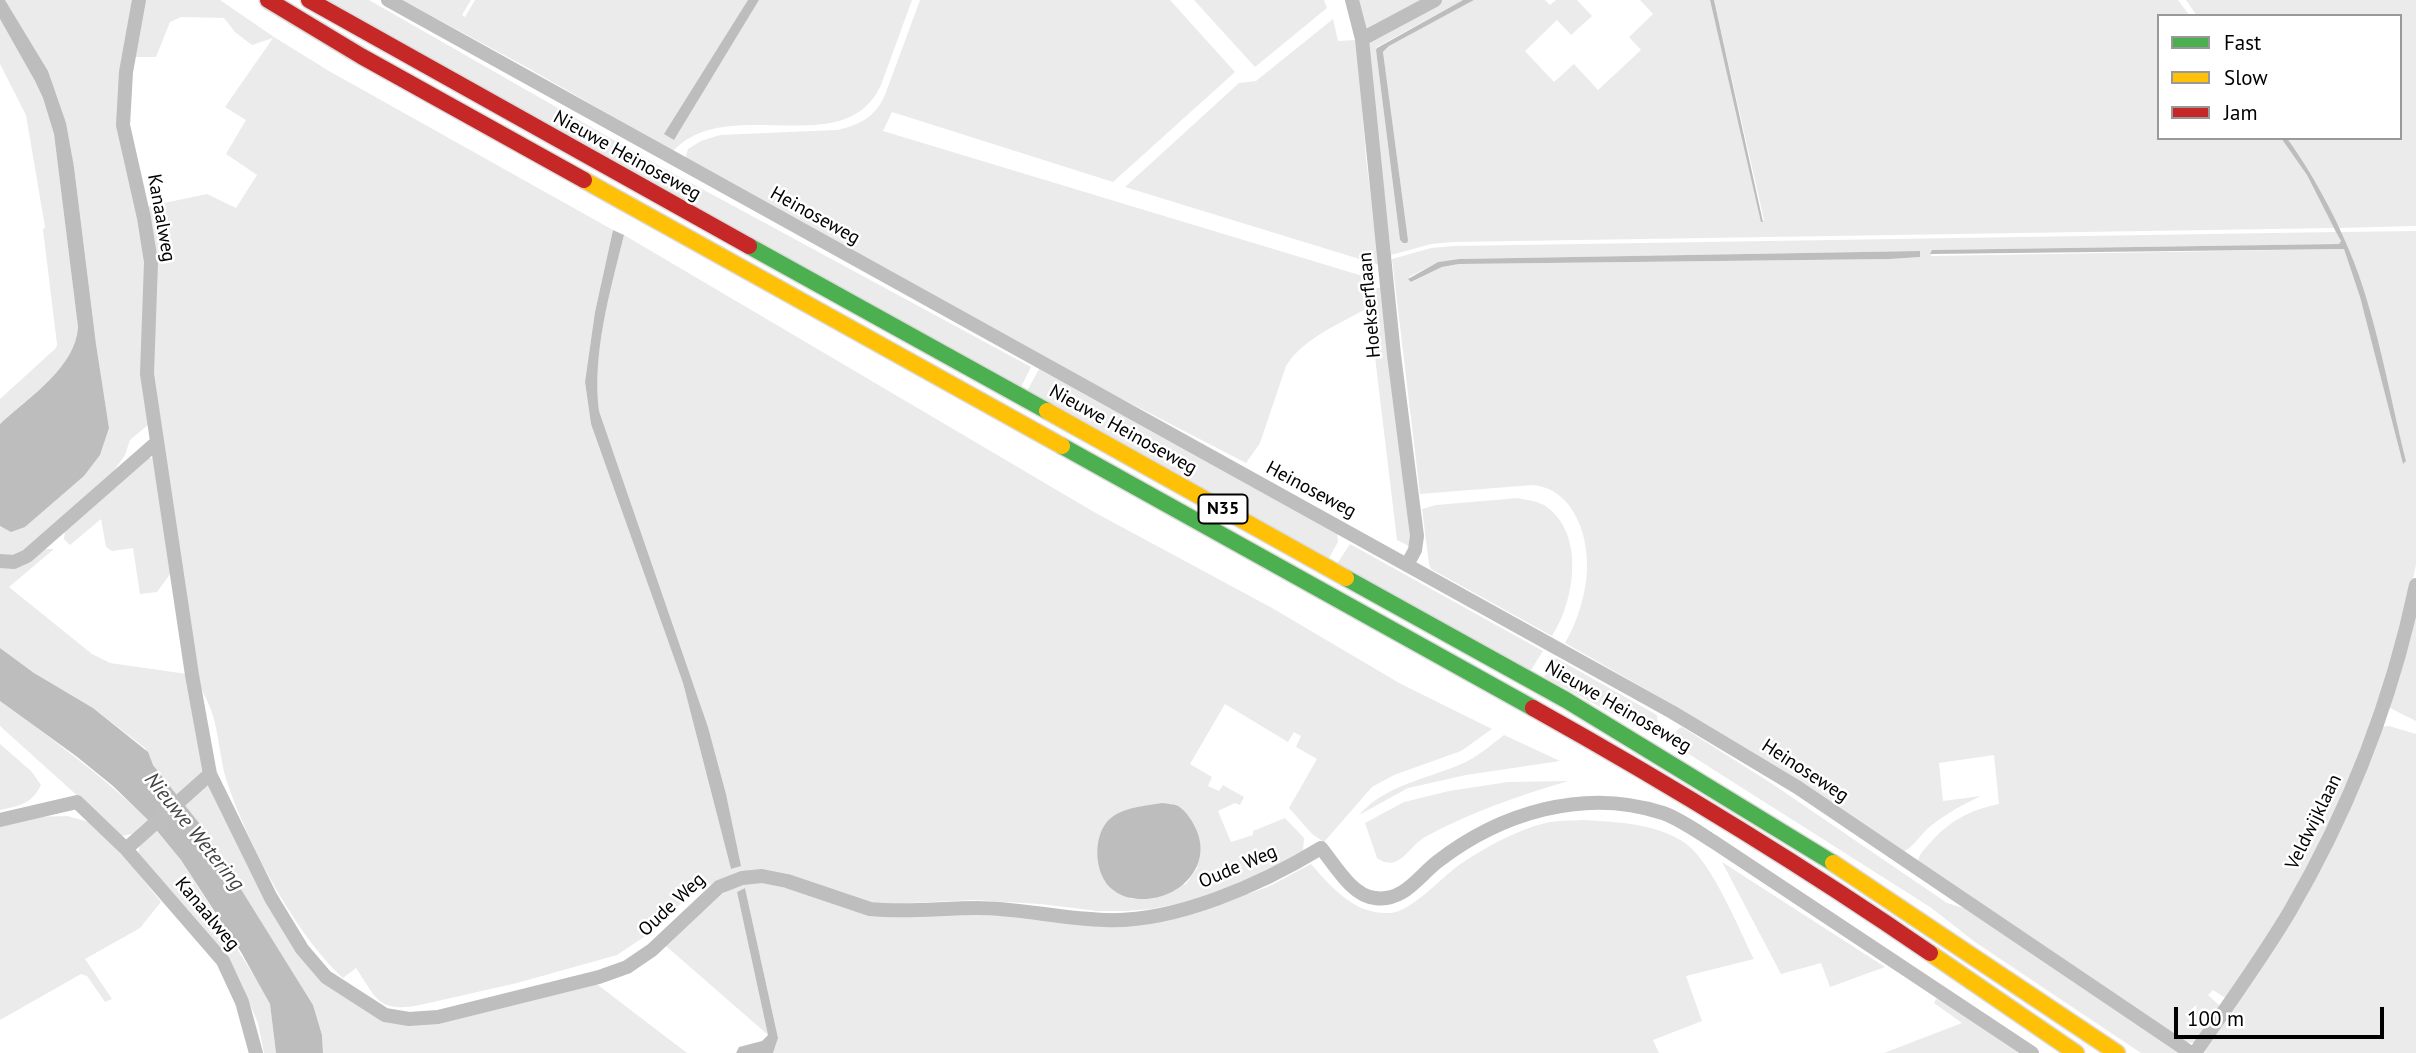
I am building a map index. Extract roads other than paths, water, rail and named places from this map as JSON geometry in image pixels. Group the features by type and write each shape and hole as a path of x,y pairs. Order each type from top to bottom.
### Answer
{"highway":[{"name":"N35","path":"268,0 484,125 1644,770 1854,902 2076,1053"},
{"name":"Nieuwe Heinoseweg","path":"309,0 847,303 1566,700 1829,860 2117,1053"}],"street":[{"name":"Kanaalweg","path":"139,0 126,72 123,125 151,262 147,374 192,675 210,774"},
{"name":"Heinoseweg","path":"388,0 1672,712 1797,787 2193,1053"},
{"name":"Hoekserflaan","path":"1353,0 1361,36 1394,355 1417,536 1415,550 1407,565"},
{"path":"1361,36 1435,0"},
{"path":"0,561 13,562 27,556 156,443"},
{"name":"Veldwijklaan","path":"2193,1053 2289,913 2335,827 2384,706 2416,585"},
{"path":"126,849 210,774"},
{"name":"Oude Weg","path":"210,774 271,898 302,949 317,968 373,1009 386,1015 409,1019 438,1017 598,977 627,967 652,950 719,887 742,878 762,876 787,881 870,909 886,911 975,908 1105,920 1134,919 1161,916 1194,907 1276,873 1321,848 1359,892 1371,898 1384,899 1394,898 1405,892 1435,863 1469,839 1505,820 1542,809 1587,802 1629,805 1665,813 1737,856 2032,1053"},
{"name":"Kanaalweg","path":"0,820 77,802 126,849 223,961 242,1002 256,1053"}],"water":[{"path":"0,0 5,0 48,71 66,123 109,428 100,455 84,476 25,527 11,532 0,526 0,424 60,368 75,342 78,327 54,134 43,98 0,19"},
{"path":"748,0 759,0 674,140 664,134"},
{"path":"1463,0 1474,0 1389,46 1383,52 1408,240 1403,243 1400,240 1376,50"},
{"path":"1710,0 1714,0 1763,222 1761,222"},
{"path":"2282,140 2288,140 2305,164 2343,235 2359,274 2406,461 2403,464 2360,297 2344,249 1930,254 1932,250 2339,244 2341,241 2307,175"},
{"path":"613,230 624,235 600,345 597,389 599,411 708,727 741,866 731,869 683,683 591,424 585,382 595,312"},
{"path":"1920,251 1920,257 1890,259 1459,264 1442,267 1411,282 1408,279 1438,262 1459,259"},
{"name":"Nieuwe Wetering","path":"0,648 34,673 93,708 148,752 153,765 203,828 313,1005 322,1035 323,1053 276,1053 270,1004 241,952 181,860 148,820 113,786 0,701"},
{"path":"1162,803 1178,806 1193,824 1200,841 1197,866 1181,886 1170,893 1143,899 1120,894 1106,883 1102,875 1097,854 1100,833 1111,818 1122,811"},
{"path":"745,888 778,1038 773,1053 736,1053 739,1047 762,1041 768,1035 737,892"}]}
